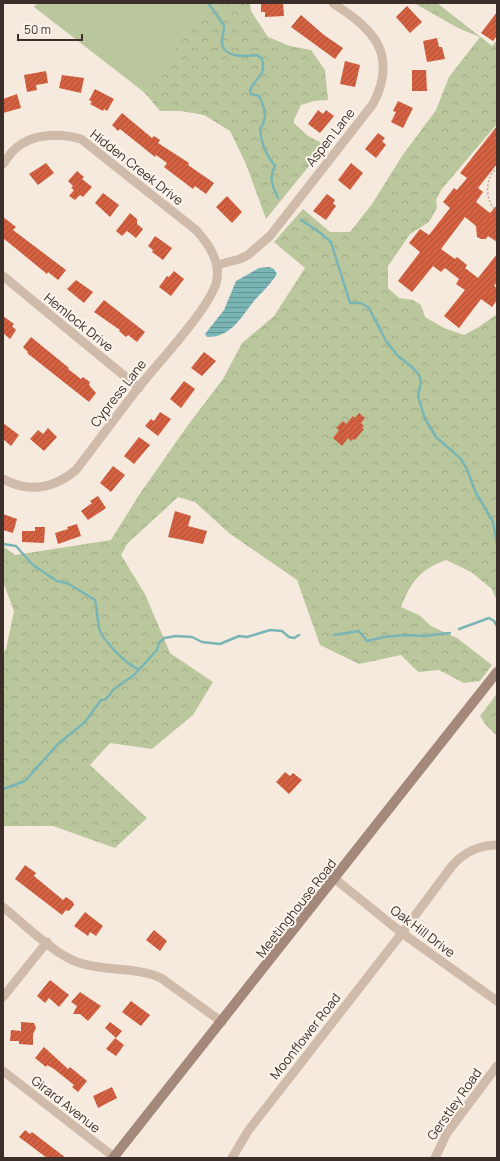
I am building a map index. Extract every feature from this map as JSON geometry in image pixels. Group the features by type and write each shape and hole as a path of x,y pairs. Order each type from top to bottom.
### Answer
{"street":[{"name":"Aspen Lane","path":"217,265 240,260 270,236 373,104 378,93 384,74 378,45 368,30 333,3"},
{"name":"Hidden Creek Drive","path":"3,164 15,149 34,139 57,135 81,139 196,230 205,241 217,265"},
{"name":"Cypress Lane","path":"3,478 14,484 32,487 44,486 64,480 76,470 138,388 206,303 217,279 217,265"},
{"name":"Hemlock Drive","path":"3,276 138,388"},
{"name":"Meetinghouse Road","path":"114,1157 497,672"},
{"name":"Moonflower Road","path":"232,1158 248,1131 458,859 473,850 497,844"},
{"name":"Oak Hill Drive","path":"335,879 402,933 497,1001"},
{"path":"3,907 66,957 77,962 99,968 133,970 156,976 222,1022"},
{"path":"3,998 47,942"},
{"name":"Gerstley Road","path":"435,1158 444,1138 497,1066"},
{"name":"Girard Avenue","path":"3,1071 114,1157"}],"path":[{"path":"494,209 488,199 488,186 490,175 497,168"}],"green space":[{"path":"37,3 209,3 144,92 34,7"},
{"path":"179,3 250,3 251,11 268,37 290,46 311,50 325,70 328,100 314,101 301,105 293,122 308,136 326,145 266,219 246,164 230,131 204,115 181,111 160,111 144,92 134,84"},
{"path":"414,3 437,3 492,46 497,40 497,124 441,190 436,200 437,208 429,222 410,234 388,266 388,288 399,298 413,300 421,305 425,317 444,328 464,335 479,327 497,314 497,601 492,589 471,572 446,560 429,568 417,578 408,591 401,607 419,615 431,626 457,638 492,665 480,681 464,683 439,670 418,672 401,655 359,664 320,645 297,580 229,533 195,502 178,497 127,544 121,555 145,594 170,653 213,682 193,715 152,749 110,743 90,765 147,818 115,848 53,826 3,826 3,654 6,649 14,611 3,582 3,546 15,555 111,540 139,495 188,425 223,379 242,343 274,316 305,268 274,242 303,209 330,232 350,232 372,204 402,156 436,110 449,77 480,37 458,28"},
{"path":"496,695 497,736 485,724 480,716"}],"water":[{"path":"269,267 274,269 277,274 240,320 223,334 207,337 205,334 224,310 236,281 259,268"}],"building":[{"path":"261,3 283,3 284,16 265,17 265,12 261,12"},
{"path":"407,6 422,22 410,33 396,17"},
{"path":"497,12 497,36 493,41 481,33"},
{"path":"301,15 324,35 343,48 335,59 291,27"},
{"path":"437,38 439,47 442,47 445,59 427,62 423,41"},
{"path":"345,61 360,65 355,87 340,84"},
{"path":"412,70 426,70 427,91 412,91"},
{"path":"46,71 48,83 36,85 37,90 27,92 24,75"},
{"path":"62,75 84,78 81,93 59,88"},
{"path":"95,89 114,99 107,111 104,109 103,111 90,104 92,102 89,100"},
{"path":"17,94 21,108 3,113 3,99"},
{"path":"398,101 413,108 403,128 391,122 396,112 393,111"},
{"path":"318,110 323,114 326,110 334,116 320,133 308,124"},
{"path":"122,113 152,138 154,136 160,140 158,143 189,163 188,165 214,183 206,194 195,186 193,189 164,167 167,163 156,155 155,157 120,129 118,131 112,125"},
{"path":"497,126 497,164 478,188 483,192 476,202 490,213 497,205 497,242 488,236 486,239 477,237 476,226 465,217 441,249 455,259 457,257 467,265 465,268 478,278 497,254 497,282 494,286 497,288 497,300 492,307 481,299 459,328 444,316 465,290 456,284 459,279 445,268 441,272 433,266 412,292 398,281 420,252 409,243 420,229 429,235 450,208 443,202 454,188 457,190 467,178 460,173"},
{"path":"378,133 385,138 382,141 386,145 376,158 365,149"},
{"path":"46,163 54,173 38,185 29,174"},
{"path":"351,163 363,173 350,190 338,180"},
{"path":"77,171 84,177 82,179 92,187 83,197 80,195 75,200 69,196 74,190 71,188 73,186 68,181"},
{"path":"103,193 119,205 110,217 95,203"},
{"path":"327,194 335,200 333,203 336,206 326,220 313,211"},
{"path":"227,196 242,212 232,223 216,207"},
{"path":"130,213 137,219 137,224 143,229 136,238 127,231 122,236 116,231"},
{"path":"3,217 16,227 13,230 66,270 58,280 48,272 47,274 3,238"},
{"path":"155,236 172,248 163,260 152,252 153,250 148,246"},
{"path":"174,271 184,279 171,296 159,287 167,276 169,277"},
{"path":"76,280 93,292 84,303 67,289"},
{"path":"104,300 145,332 137,342 128,335 126,337 119,331 120,330 94,312"},
{"path":"3,316 14,324 12,326 16,330 10,339 3,333"},
{"path":"31,337 81,379 83,377 90,382 89,385 96,393 89,402 27,353 28,352 23,347"},
{"path":"204,352 216,361 202,376 191,368"},
{"path":"184,381 195,389 181,408 170,399"},
{"path":"160,412 171,419 158,436 145,426 151,419 154,421"},
{"path":"359,413 365,418 361,423 364,426 362,428 364,429 355,440 353,439 351,441 348,438 342,446 333,438 339,430 336,428 343,421 346,424 353,416 355,418"},
{"path":"3,423 19,435 11,446 3,439"},
{"path":"48,428 57,437 44,451 30,439 38,430 43,434"},
{"path":"139,437 150,445 134,464 124,456"},
{"path":"113,466 125,475 111,492 100,483"},
{"path":"98,496 106,508 88,520 81,511 92,503 90,501"},
{"path":"175,511 191,516 188,526 207,531 203,544 168,537"},
{"path":"3,514 17,519 13,533 3,530"},
{"path":"77,524 81,536 58,544 55,533 68,529 67,527"},
{"path":"35,527 45,527 44,543 22,542 22,531 35,531"},
{"path":"285,772 290,776 293,773 302,780 289,794 276,782"},
{"path":"25,865 36,873 34,876 63,900 66,897 73,902 74,905 69,911 66,910 62,915 15,879"},
{"path":"85,912 103,926 96,936 90,932 88,936 74,926"},
{"path":"154,930 167,941 160,951 146,940"},
{"path":"50,980 69,995 59,1007 49,998 45,1003 37,996"},
{"path":"80,992 101,1006 88,1021 80,1014 73,1014 77,1006 71,1002"},
{"path":"131,1001 150,1015 141,1026 122,1012"},
{"path":"21,1022 34,1023 36,1028 33,1034 33,1045 19,1044 19,1041 10,1041 11,1030 21,1031"},
{"path":"110,1022 122,1031 116,1038 105,1028"},
{"path":"115,1038 124,1045 116,1056 106,1049"},
{"path":"44,1047 68,1069 70,1067 87,1081 78,1092 72,1087 74,1085 54,1069 47,1065 46,1067 35,1058"},
{"path":"112,1087 117,1098 98,1108 93,1096"},
{"path":"25,1130 30,1134 32,1132 66,1158 47,1158 19,1137"}],"waterway":[{"path":"208,3 224,25 222,42 224,49 227,52 237,56 257,55 262,59 263,70 254,82 250,91 251,94 259,96 263,105 265,117 260,129 264,149 275,166 272,178 273,186 278,198"},
{"path":"301,220 331,242 350,303 361,303 369,308 386,341 398,356 412,367 419,375 421,382 418,396 425,419 436,437 460,458 467,469 475,491 493,522 497,545"},
{"path":"3,544 16,546 33,565 57,581 67,583 95,600 99,627 104,638 121,657 138,669"},
{"path":"459,629 489,618 494,621 497,626"},
{"path":"3,789 25,781 58,744 85,722 101,700 106,699 114,689 134,675 157,650 159,643 164,638 176,636 192,637 202,642 220,644 239,636 247,637 270,630 282,631 289,637 294,638 299,635"},
{"path":"334,635 359,631 367,641 384,637 405,635 424,636 450,633"}]}
